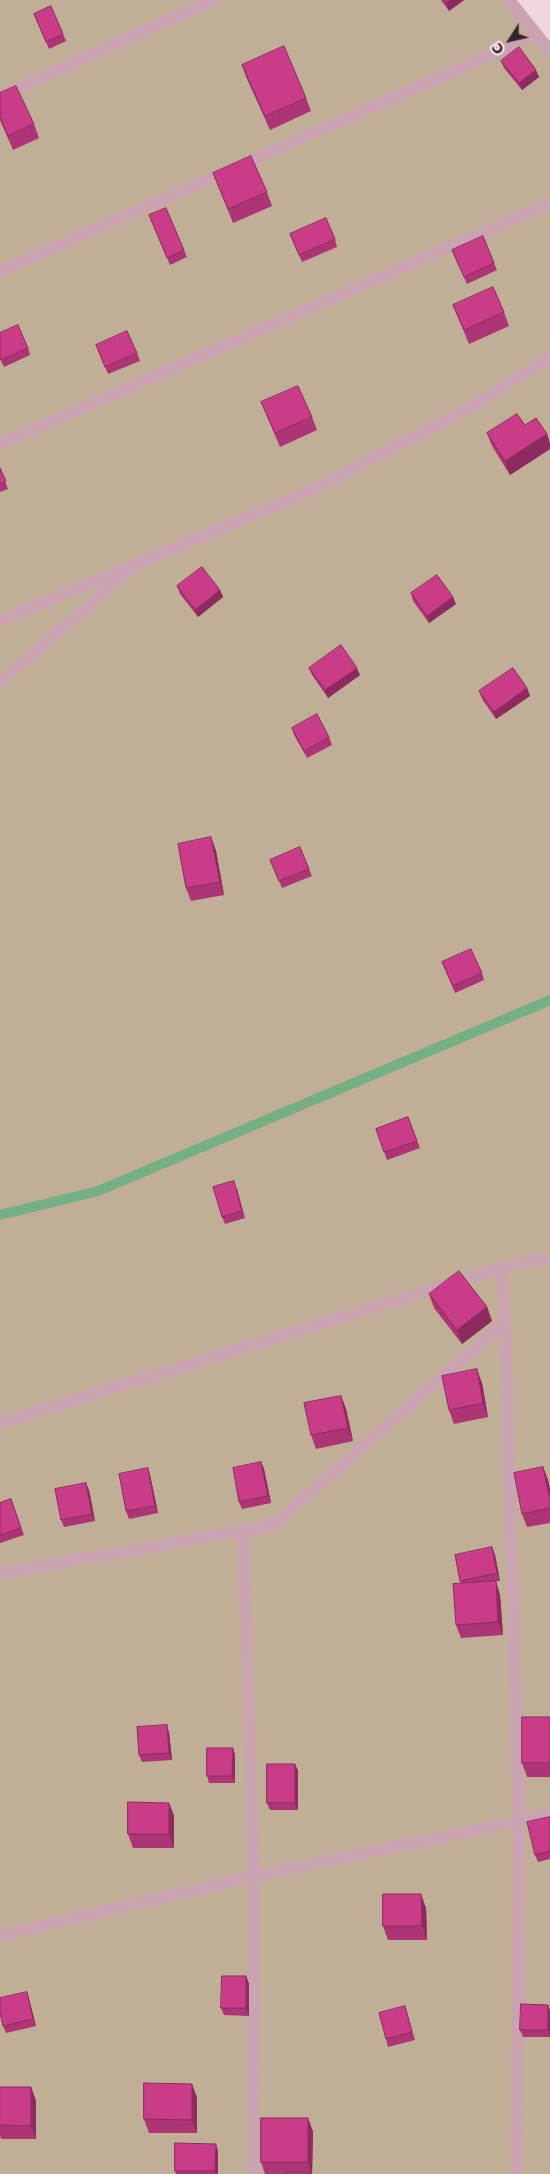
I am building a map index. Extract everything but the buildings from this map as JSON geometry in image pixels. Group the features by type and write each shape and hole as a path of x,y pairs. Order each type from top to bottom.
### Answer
{"street":[{"path":"0,96 213,0"},
{"path":"509,0 550,51"},
{"path":"0,271 536,35"},
{"path":"0,444 550,203"},
{"path":"0,621 317,488 476,404 550,358"},
{"path":"0,682 139,563"},
{"path":"0,1423 501,1268 550,1257"},
{"path":"501,1268 505,1322 519,1821 517,2174"},
{"path":"0,1573 272,1526 505,1322"},
{"path":"242,1530 254,1876 253,2174"},
{"path":"0,1936 254,1876 519,1821 550,1812"}],"shaded area":[{"path":"0,0 509,0 550,51 550,2174 0,2174"}],"waterway":[{"path":"0,1215 98,1191 550,1000"}]}
